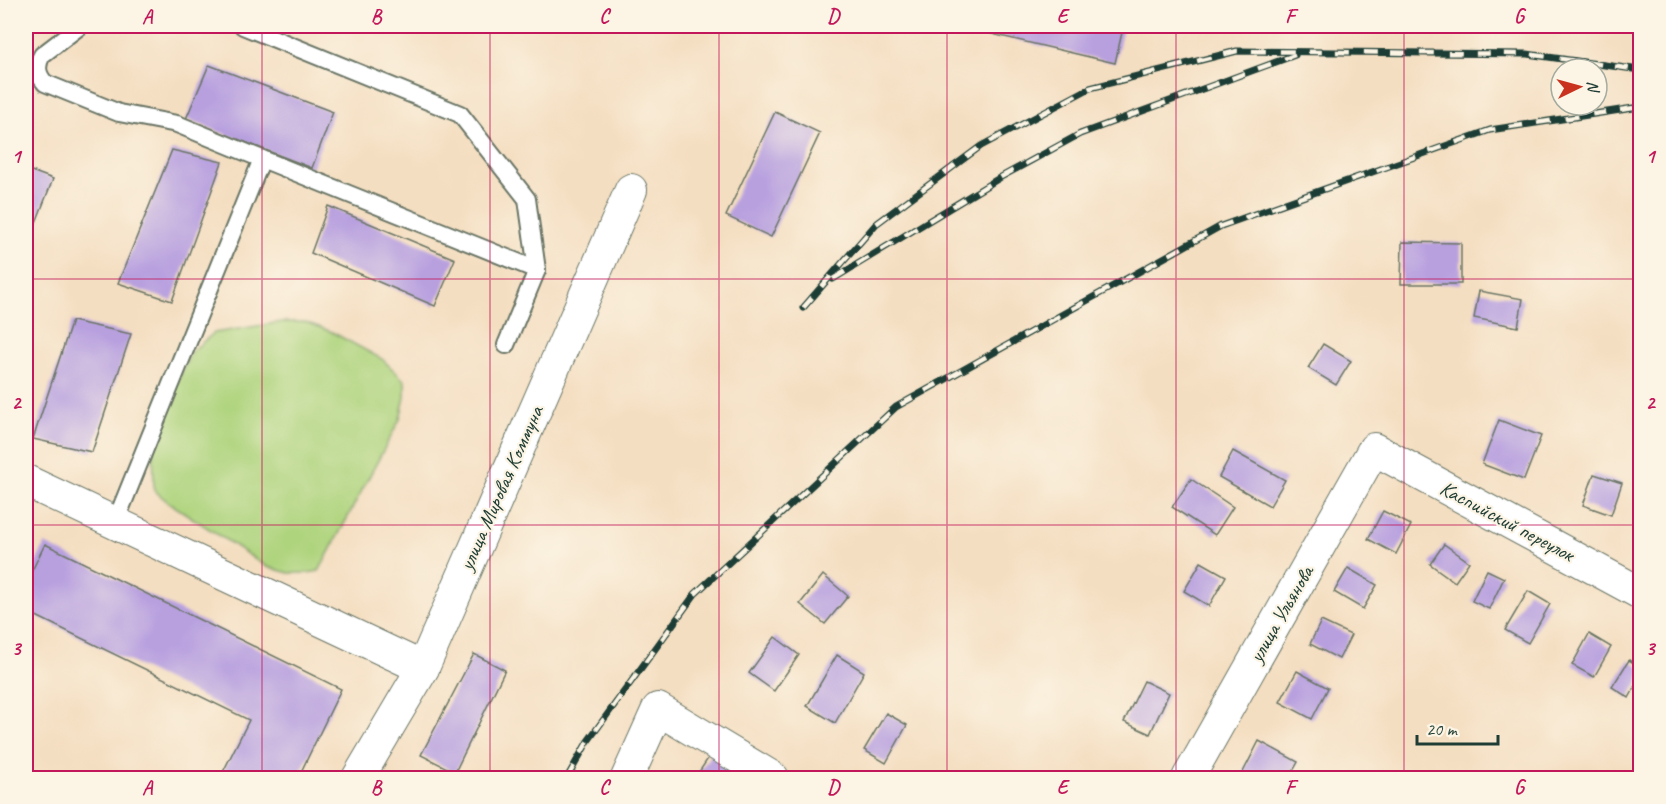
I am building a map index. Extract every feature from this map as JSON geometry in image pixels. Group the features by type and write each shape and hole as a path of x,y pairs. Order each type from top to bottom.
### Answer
{"street":[{"name":"улица Мировая Коммуна","path":"358,778 423,669 632,190"},
{"name":"Каспийский переулок","path":"1374,449 1641,593"},
{"name":"улица Ульянова","path":"1188,778 1374,449"},
{"path":"26,481 423,669"},
{"path":"627,778 658,709 773,778"}],"lane":[{"path":"80,26 42,55 38,62 38,71 45,83 118,113 177,124 537,270"},
{"path":"243,26 460,114 527,199 537,270 506,345"},
{"path":"115,524 262,159"}],"green space":[{"path":"282,322 305,322 330,331 382,359 405,381 405,397 400,419 319,571 307,573 289,573 267,567 168,502 154,490 153,437 191,352 214,333"}],"building":[{"path":"958,26 1112,26 1123,28 1115,63"},
{"path":"209,65 333,112 312,168 186,119"},
{"path":"775,112 820,133 771,237 726,216"},
{"path":"172,150 222,162 172,301 118,283"},
{"path":"26,169 53,179 26,248"},
{"path":"328,206 455,259 435,306 311,253"},
{"path":"1402,242 1461,243 1461,284 1401,284"},
{"path":"1479,291 1523,299 1518,327 1474,318"},
{"path":"72,321 131,334 92,452 33,439"},
{"path":"1323,344 1351,361 1336,385 1308,368"},
{"path":"1499,420 1541,436 1524,480 1482,464"},
{"path":"1233,451 1285,480 1270,506 1219,477"},
{"path":"1594,474 1622,483 1611,515 1583,505"},
{"path":"1191,479 1233,507 1215,535 1172,507"},
{"path":"1383,511 1411,525 1396,554 1368,539"},
{"path":"45,544 341,689 298,778 220,778 249,720 26,611 26,583"},
{"path":"1444,544 1469,562 1455,582 1430,564"},
{"path":"1201,562 1226,576 1209,606 1184,591"},
{"path":"1348,568 1377,585 1363,609 1334,592"},
{"path":"1487,570 1504,578 1489,609 1472,601"},
{"path":"823,575 848,596 825,624 800,604"},
{"path":"1528,591 1550,604 1528,643 1505,630"},
{"path":"1321,621 1351,635 1339,659 1310,644"},
{"path":"1589,634 1611,647 1594,677 1572,665"},
{"path":"775,637 799,655 774,691 749,673"},
{"path":"474,654 505,670 455,772 421,755"},
{"path":"837,655 864,672 835,723 807,706"},
{"path":"1629,660 1640,667 1640,678 1629,698 1612,687"},
{"path":"1297,671 1328,688 1312,719 1280,702"},
{"path":"1144,681 1169,693 1150,734 1124,722"},
{"path":"886,713 907,725 886,763 864,750"},
{"path":"1259,741 1298,762 1289,778 1240,778"},
{"path":"711,754 749,778 695,778"}],"railway":[{"path":"803,308 876,224 981,146 1090,88 1237,51 1527,54 1640,70"},
{"path":"833,279 1001,177 1080,134 1295,55"},
{"path":"567,778 588,741 695,594 896,407 1221,226 1490,130 1640,107"}]}
